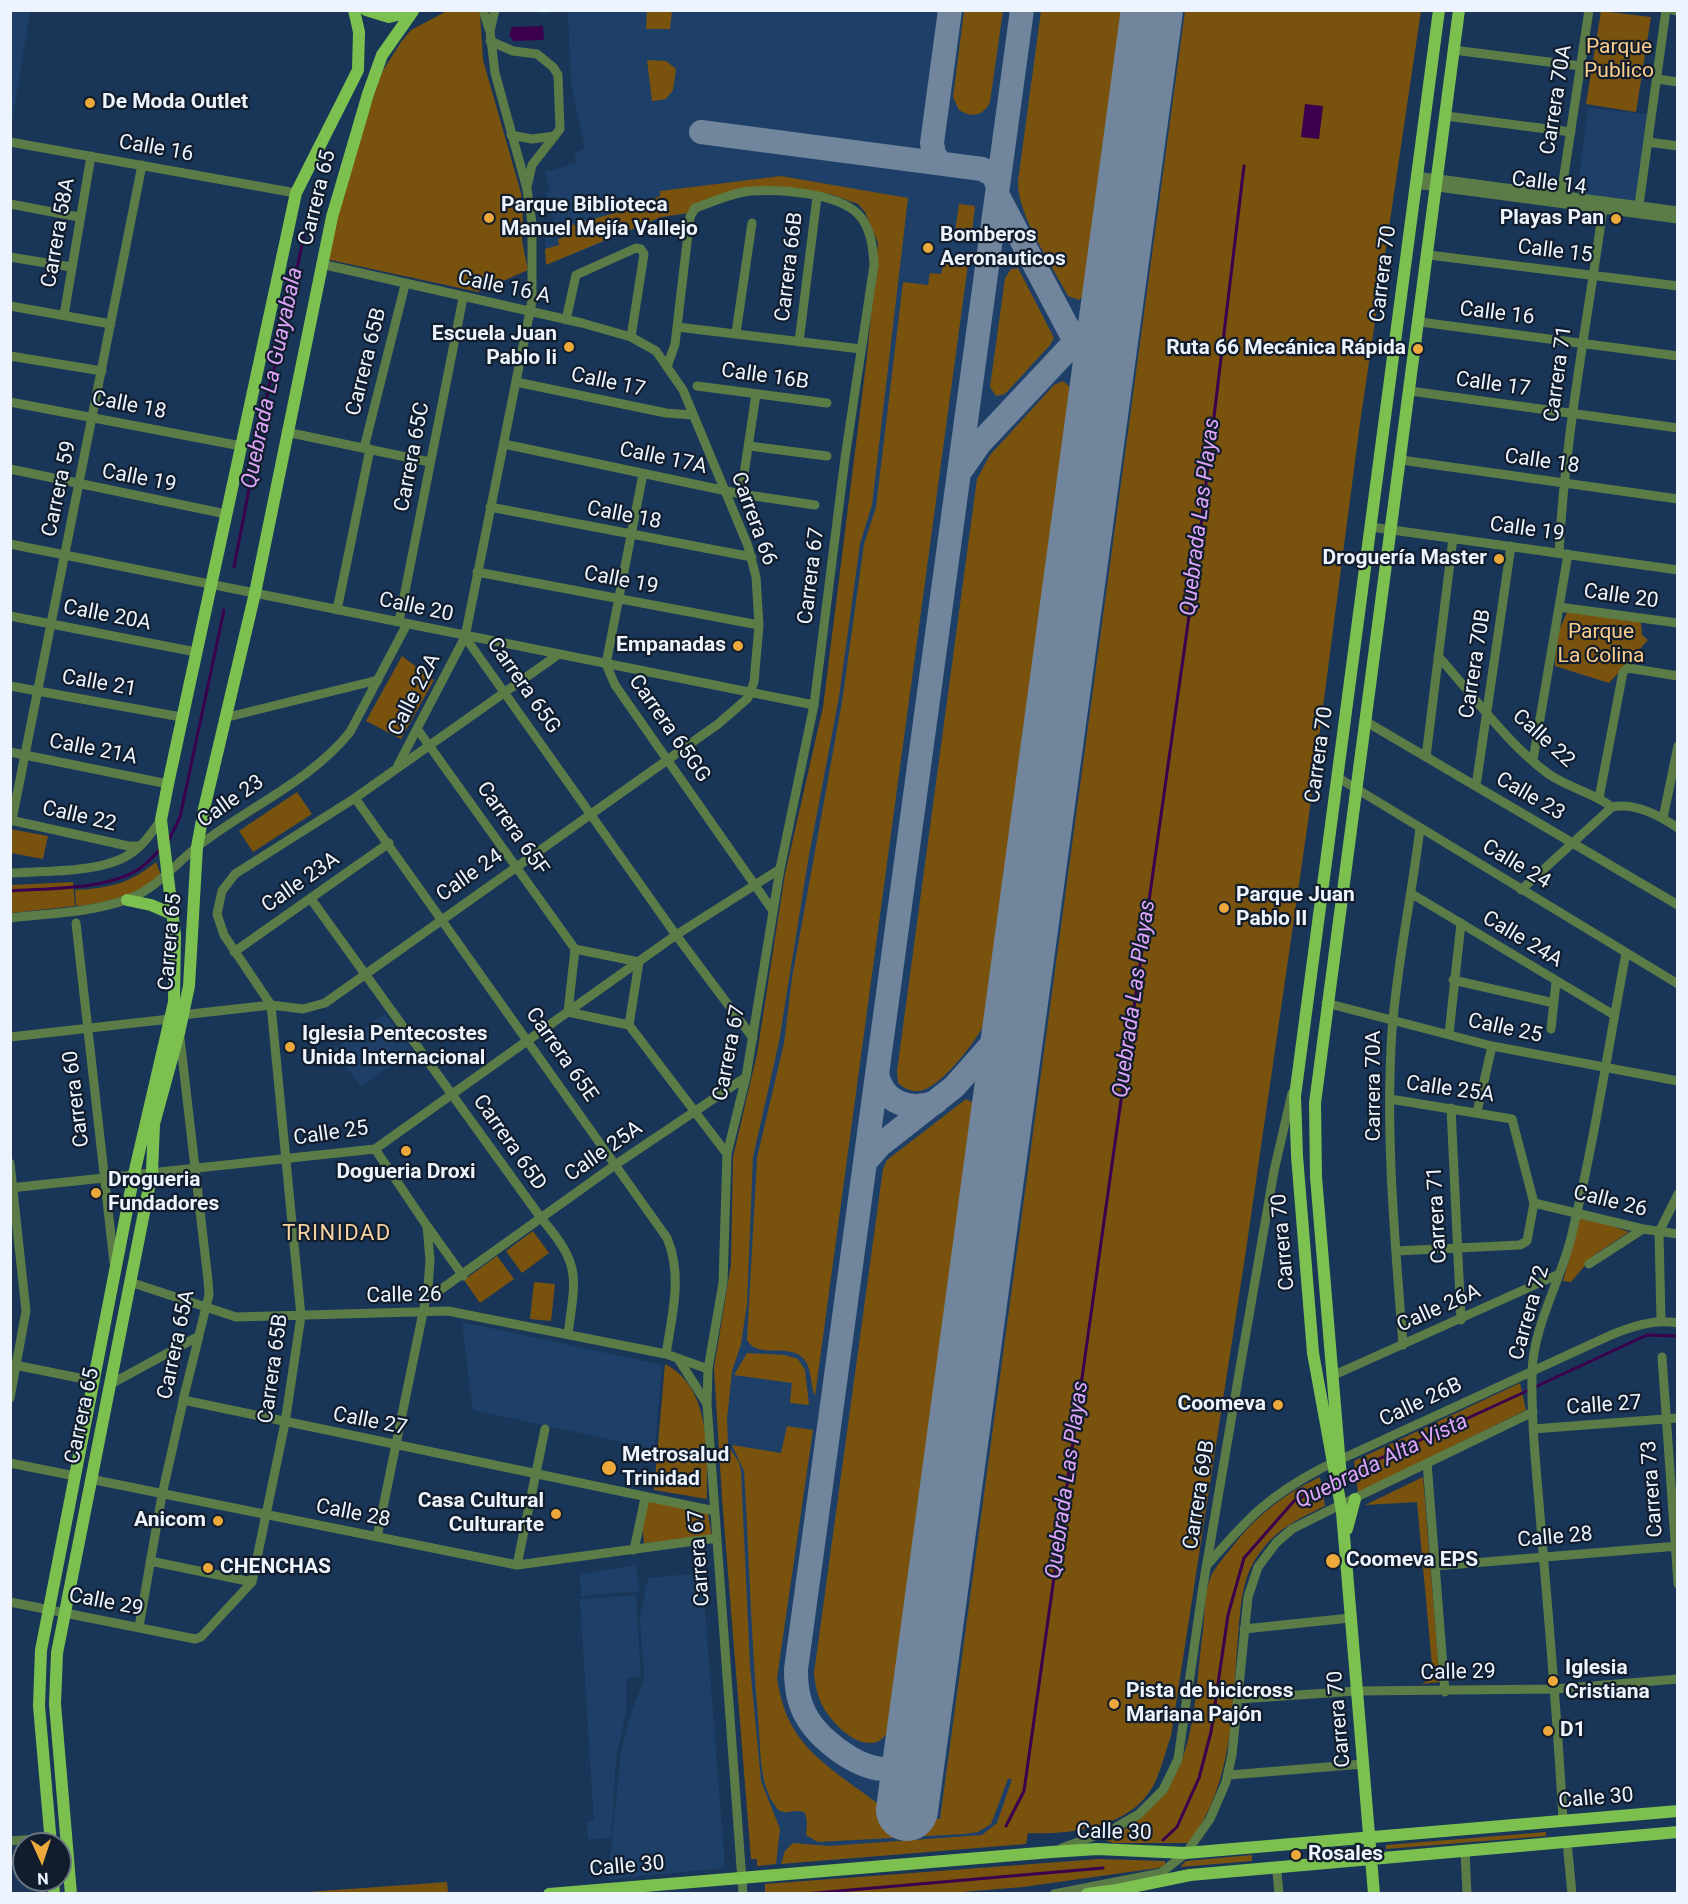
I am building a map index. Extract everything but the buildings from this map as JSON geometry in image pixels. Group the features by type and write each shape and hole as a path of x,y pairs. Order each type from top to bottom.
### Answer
{"main road":[{"name":"Carrera 65","path":"71,1893 55,1704 55,1670 63,1613 152,1172 154,1124 179,1033 176,1017 176,969 172,914 161,820 296,193 358,70 359,32 354,10"},
{"path":"366,10 389,17 414,11"},
{"name":"Carrera 70","path":"1338,1473 1313,1353 1297,1156 1296,1076 1439,10"},
{"name":"Carrera 70","path":"1374,1893 1338,1473 1314,1130 1326,1003 1429,255 1459,10"},
{"name":"Carrera 65","path":"49,1832 39,1689 42,1650 134,1174 193,954 197,847 224,718 255,593 321,264 344,170 382,55 414,11"},
{"path":"127,900 151,905 172,914"},
{"path":"1344,1542 1355,1499"},
{"name":"Calle 30","path":"549,1893 1051,1852 1097,1850 1186,1853 1677,1811"},
{"name":"Calle 30","path":"1087,1893 1118,1890 1190,1875 1677,1832"}],"street":[{"path":"483,10 490,36 513,51 537,54 555,69 558,81 560,122 555,136 532,139 511,135"},
{"name":"Carrera 65G","path":"495,10 490,36 493,64 527,189 534,257 530,312 465,637 676,935 753,1038"},
{"name":"Carrera 70A","path":"1561,195 1589,10"},
{"path":"1639,206 1666,10"},
{"path":"1673,10 1677,11"},
{"path":"1453,50 1581,66"},
{"path":"493,64 513,51"},
{"path":"1656,79 1677,82"},
{"path":"1446,116 1571,132"},
{"name":"Carrera 65G","path":"527,189 532,165 555,136"},
{"name":"Calle 16","path":"10,142 296,193"},
{"path":"1648,142 1677,146"},
{"name":"Carrera 58A","path":"64,315 91,156"},
{"name":"Carrera 59","path":"11,820 80,485 142,165"},
{"name":"Calle 14","path":"1416,180 1604,205 1639,206 1677,211"},
{"name":"Calle 14","path":"1438,183 1561,195 1677,219"},
{"path":"667,367 675,344 690,217 695,208 751,191 800,193 817,197"},
{"name":"Carrera 67","path":"742,1876 707,1404 708,1369 723,1283 727,1154 746,1077 780,868 814,705 873,265 872,242 860,215 847,206 817,197"},
{"name":"Carrera 66B","path":"799,342 817,197"},
{"path":"10,204 80,217"},
{"name":"Carrera 71","path":"1533,760 1559,607 1563,554 1563,483 1571,415 1604,205"},
{"path":"736,333 752,223"},
{"path":"566,320 574,280 580,272 636,248 644,254 631,337"},
{"name":"Calle 15","path":"1429,255 1677,286"},
{"path":"10,257 71,267"},
{"name":"Calle 16 A","path":"321,264 631,337 656,351 667,367"},
{"name":"Carrera 65B","path":"337,610 367,449 405,285"},
{"name":"Carrera 65C","path":"403,623 430,462 464,298"},
{"path":"10,306 111,324"},
{"name":"Calle 16","path":"1420,322 1677,356"},
{"name":"Calle 16B","path":"677,327 861,350"},
{"path":"10,356 102,371"},
{"name":"Carrera 66","path":"667,367 682,390 752,557 759,625 751,693"},
{"name":"Calle 17","path":"516,382 666,413 692,415"},
{"name":"Calle 16B","path":"697,386 827,404"},
{"name":"Calle 17","path":"1410,391 1677,428"},
{"path":"741,494 756,394"},
{"name":"Calle 18","path":"10,402 241,446"},
{"path":"286,432 430,462"},
{"name":"Calle 17A","path":"504,444 724,491 815,505"},
{"path":"749,446 827,456"},
{"name":"Calle 18","path":"1401,460 1677,499"},
{"name":"Calle 19","path":"10,469 226,514"},
{"name":"Carrera 65GG","path":"643,474 606,664 615,685 755,883"},
{"name":"Calle 18","path":"490,507 631,536 752,557"},
{"name":"Calle 19","path":"1371,527 1677,570"},
{"path":"1426,757 1453,538"},
{"name":"Calle 20","path":"10,543 465,637 814,705"},
{"name":"Carrera 70B","path":"1476,786 1510,546"},
{"name":"Calle 19","path":"477,572 759,625"},
{"name":"Calle 20","path":"1559,607 1677,623"},
{"name":"Calle 20A","path":"10,616 196,652"},
{"name":"Calle 23","path":"10,918 100,907 127,900 166,877 197,847 340,745 350,732 378,680 403,623"},
{"name":"Calle 22A","path":"396,770 465,637"},
{"path":"271,1005 224,935 217,906 222,891 235,874 355,798 559,654"},
{"name":"Calle 22","path":"1438,656 1533,760 1550,775 1599,798 1612,807 1629,806 1663,818 1677,828"},
{"path":"1599,798 1623,672 1628,668 1677,676"},
{"path":"224,718 378,680"},
{"name":"Calle 21","path":"10,686 182,717"},
{"name":"Calle 24","path":"10,1037 271,1005 315,1008 366,974 666,758 718,724 742,705 751,693"},
{"name":"Calle 23","path":"1365,721 1677,905"},
{"name":"Carrera 65F","path":"418,730 575,949"},
{"path":"1663,818 1677,746"},
{"name":"Calle 21A","path":"10,752 168,784"},
{"name":"Calle 24","path":"1337,777 1677,984"},
{"name":"Carrera 65E","path":"355,798 442,918 615,1166 658,1221 673,1251 676,1275 666,1354"},
{"path":"1521,890 1570,842 1612,807"},
{"name":"Calle 22","path":"11,820 140,846"},
{"path":"10,873 101,865 128,855 140,846 161,820"},
{"name":"Carrera 70A","path":"1403,1345 1396,1251 1390,1099 1393,1021 1420,828"},
{"name":"Calle 23A","path":"234,952 389,843"},
{"name":"Calle 25","path":"12,1188 375,1149 676,935 780,868"},
{"path":"755,883 773,911"},
{"name":"Calle 24A","path":"1412,894 1614,1016"},
{"name":"Carrera 65D","path":"311,899 541,1218 564,1246 571,1264 574,1290 568,1334"},
{"name":"Carrera 60","path":"76,922 115,1271"},
{"path":"1449,1035 1453,980 1461,923"},
{"path":"629,1025 639,962 575,949 568,1012 629,1025 727,1154"},
{"name":"Carrera 72","path":"1566,1821 1560,1698 1556,1689 1543,1557 1533,1429 1532,1375 1540,1331 1577,1213 1626,953"},
{"path":"1453,980 1554,1003"},
{"path":"1551,1029 1557,982"},
{"name":"Calle 25","path":"1326,1003 1492,1046 1677,1081"},
{"name":"Carrera 65B","path":"252,1582 285,1423 301,1316 271,1005"},
{"name":"Carrera 65A","path":"139,1627 162,1495 206,1308 208,1280 179,1033"},
{"path":"1477,1112 1492,1046"},
{"name":"Carrera 69B","path":"1051,1852 1125,1823 1147,1808 1168,1781 1180,1751 1207,1565 1274,1171 1296,1076"},
{"name":"Calle 25A","path":"426,1300 464,1276 541,1218 746,1077"},
{"name":"Calle 25A","path":"1390,1099 1505,1116 1512,1119 1534,1203"},
{"name":"Carrera 71","path":"1451,1108 1461,1320"},
{"path":"375,1149 464,1276"},
{"path":"10,1163 26,1303 26,1318 14,1364 10,1398"},
{"path":"1661,1321 1659,1232 1677,1194"},
{"path":"1396,1251 1512,1246 1527,1241 1534,1203"},
{"name":"Calle 26","path":"1534,1203 1643,1229 1677,1234"},
{"path":"378,1537 426,1300 430,1260 427,1226"},
{"path":"1589,1264 1643,1229"},
{"name":"Calle 26A","path":"1332,1376 1559,1274"},
{"name":"Calle 26","path":"130,1282 206,1308 250,1318 448,1311 666,1354 708,1369"},
{"name":"Calle 26B","path":"1207,1565 1243,1523 1276,1494 1338,1473 1636,1325 1661,1321 1677,1323"},
{"path":"109,1385 199,1336"},
{"name":"Carrera 73","path":"1662,1357 1677,1584"},
{"path":"679,1360 707,1404"},
{"path":"14,1364 94,1381"},
{"name":"Calle 27","path":"183,1400 715,1511"},
{"path":"1054,1893 1154,1875 1168,1869 1186,1853 1215,1811 1228,1775 1248,1596 1263,1559 1276,1543 1292,1529 1533,1412"},
{"name":"Calle 27","path":"1533,1429 1677,1418"},
{"path":"517,1565 545,1429"},
{"path":"10,1463 75,1476"},
{"path":"1427,1464 1446,1692"},
{"name":"Calle 28","path":"90,1479 517,1565 717,1538"},
{"path":"634,1550 645,1498"},
{"name":"Calle 28","path":"1436,1566 1676,1546"},
{"path":"150,1561 252,1582"},
{"name":"Calle 29","path":"10,1602 195,1639 201,1637 252,1582"},
{"path":"1244,1629 1350,1618"},
{"name":"Calle 29","path":"1238,1699 1357,1691 1446,1692 1556,1689 1677,1679"},
{"path":"1228,1775 1363,1764"},
{"path":"1567,1842 1572,1893"},
{"path":"1464,1851 1467,1893"},
{"path":"1277,1872 1279,1893"},
{"path":"742,1876 743,1893"}],"shaded area":[{"path":"10,11 30,11 11,128 10,128"},
{"path":"534,11 568,11 546,13 546,15"},
{"path":"568,11 1273,11 1026,1844 757,1866 721,1403 738,1184 829,707 899,197 781,176 660,191 669,216 546,265 545,234 556,230 545,192 550,190 545,172 577,163 574,153 585,149 571,84"},
{"path":"543,26 544,40 513,41 509,35 512,27"},
{"path":"1305,104 1323,106 1319,139 1301,137"},
{"path":"1588,108 1648,114 1636,202 1577,193"},
{"path":"385,1014 412,1051 361,1086 334,1049"},
{"path":"462,1322 662,1365 655,1449 473,1410"},
{"path":"636,1565 639,1591 581,1596 580,1574"},
{"path":"702,1573 725,1868 608,1879 621,1752 631,1713 644,1680 640,1619 648,1578"},
{"path":"636,1595 641,1677 626,1678 626,1713 616,1758 611,1838 588,1839 587,1822 594,1821 580,1599"}],"green space":[{"path":"447,11 478,11 480,13 483,60 521,193 523,209 522,241 528,270 478,292 326,259 348,171 382,72 411,30"},
{"path":"647,11 672,11 670,29 646,29"},
{"path":"964,11 1003,11 990,102 981,113 972,115 959,110 953,97"},
{"path":"1041,11 1122,11 1084,295 1079,300 1068,296 1029,224 1019,194 1018,181"},
{"path":"1185,11 1421,11 1360,423 1308,822 1245,1257 1171,1736 1156,1780 1147,1796 1134,1808 1101,1825 1083,1830 1028,1833 1026,1844 781,1864 785,1851 793,1843 829,1846 982,1835 997,1823 1012,1779 1008,1779 991,1824 978,1832 964,1834 818,1842 806,1835 805,1813 801,1811 782,1812 776,1807 766,1787 761,1764 744,1471 732,1445 781,1453 787,1426 813,1430 777,1678 786,1714 794,1729 802,1742 825,1764 881,1805 902,1814 940,1819"},
{"name":"Parque Publico","path":"1601,11 1651,17 1636,112 1586,104"},
{"path":"647,60 666,61 676,69 673,90 666,99 652,101"},
{"path":"781,176 908,198 872,505 860,544 839,697 808,861 779,1042 753,1157 747,1304 741,1344 732,1371 727,1419 728,1446 739,1462 741,1471 750,1666 761,1781 780,1829 776,1864 757,1866 757,1859 751,1859 714,1368 731,1264 733,1157 757,1054 785,874 823,707 867,356 878,243 865,212 858,204 830,194 761,188 689,213 661,217 546,265 545,249 559,245 558,239 569,236 566,227 635,207 660,196 660,191"},
{"path":"959,204 975,206 971,241 954,239"},
{"path":"944,261 968,264 815,1396 807,1363 798,1354 758,1349 747,1340 757,1158 784,1043 792,978 842,702 864,544 876,507 903,282 928,285 930,273 941,274"},
{"path":"1018,268 1054,338 1005,394 996,396 990,387 1005,278 1011,269"},
{"path":"1063,381 1069,386 1069,401 986,1021 967,1051 947,1073 928,1088 913,1091 898,1083 897,1071 977,479 990,455 1054,385"},
{"name":"Parque La Colina","path":"1569,608 1630,617 1641,623 1642,635 1648,640 1609,683 1555,666 1556,637"},
{"path":"402,656 434,680 401,739 366,721"},
{"path":"297,792 312,814 253,852 239,831"},
{"path":"10,829 48,836 43,859 11,853"},
{"path":"156,862 162,878 152,884 121,897 76,906 75,890 118,884"},
{"path":"73,882 75,906 11,913 11,885"},
{"path":"966,1099 974,1103 975,1108 895,1716 883,1738 869,1743 852,1738 831,1719 820,1701 814,1673 883,1169 887,1160"},
{"path":"1581,1215 1629,1232 1594,1255 1571,1282 1563,1281"},
{"path":"533,1231 549,1253 522,1273 506,1251"},
{"path":"497,1256 514,1279 480,1303 464,1280"},
{"path":"534,1282 555,1284 551,1321 530,1319"},
{"path":"747,1353 785,1355 798,1359 805,1370 809,1405 790,1403 792,1383 734,1375"},
{"path":"665,1364 680,1375 691,1389 699,1405 706,1443 707,1499 654,1490"},
{"path":"1520,1383 1526,1410 1358,1493 1354,1461"},
{"path":"1320,1477 1325,1506 1275,1535 1255,1560 1246,1580 1240,1614 1228,1744 1223,1770 1204,1820 1189,1843 1113,1843 1105,1840 1136,1821 1158,1800 1174,1777 1185,1752 1196,1695 1206,1596 1213,1572 1261,1515 1283,1498"},
{"path":"1423,1477 1440,1682 1422,1684 1433,1676 1417,1502 1365,1505"},
{"path":"647,1500 708,1513 712,1537 644,1543 642,1522"},
{"path":"1546,1832 1546,1836 1386,1849 1386,1845"},
{"path":"1252,1855 1252,1861 1180,1867 1186,1861"},
{"path":"1099,1859 1165,1861 1165,1867 1023,1887 949,1893 765,1893 765,1884"},
{"path":"447,1882 448,1893 293,1893"}],"waterway":[{"name":"Quebrada Las Playas","path":"1006,1826 1024,1791 1197,559 1244,166"},
{"name":"Quebrada La Guayabala","path":"234,567 269,386 279,352 314,189"},
{"name":"Quebrada La Guayabala","path":"167,844 180,817 224,610"},
{"name":"Quebrada La Guayabala","path":"10,891 77,887 111,881 139,869 160,850"},
{"name":"Quebrada Alta Vista","path":"1535,1387 1647,1335 1678,1336"},
{"name":"Quebrada Alta Vista","path":"1344,1475 1529,1390"},
{"name":"Quebrada Alta Vista","path":"1163,1840 1177,1827 1199,1778 1211,1732 1228,1615 1244,1558 1294,1501 1333,1481"},
{"name":"Quebrada Alta Vista","path":"804,1894 1103,1868"}],"taxiway":[{"path":"941,163 934,155 932,143 950,10"},
{"path":"916,1746 902,1764 890,1769 877,1768 850,1758 825,1739 808,1719 798,1695 796,1669 1022,10"},
{"path":"701,132 982,169 993,175 998,186"},
{"path":"997,194 1096,381 1099,401"},
{"path":"962,469 980,443 1104,311 1113,295"},
{"path":"866,1161 880,1145 954,1087 1015,1018"},
{"path":"877,1074 885,1092 899,1103 917,1106 936,1102"}],"runway":[{"path":"907,1810 1152,10"}],"place":[{"name":"De Moda Outlet","path":"90,103"},
{"name":"Parque Biblioteca Manuel Mejía Vallejo","path":"489,218"},
{"name":"Playas Pan","path":"1616,219"},
{"name":"Bomberos Aeronauticos","path":"928,248"},
{"name":"Escuela Juan Pablo Ii","path":"569,347"},
{"name":"Ruta 66 Mecánica Rápida","path":"1418,349"},
{"name":"Droguería Master","path":"1499,559"},
{"name":"Empanadas","path":"738,646"},
{"name":"Parque Juan Pablo II","path":"1224,908"},
{"name":"Iglesia Pentecostes Unida Internacional","path":"290,1047"},
{"name":"Dogueria Droxi","path":"406,1151"},
{"name":"Drogueria Fundadores","path":"96,1193"},
{"name":"Coomeva","path":"1278,1405"},
{"name":"Metrosalud Trinidad","path":"609,1468"},
{"name":"Casa Cultural Culturarte","path":"556,1514"},
{"name":"Anicom","path":"218,1521"},
{"name":"Coomeva EPS","path":"1333,1561"},
{"name":"CHENCHAS","path":"208,1568"},
{"name":"Iglesia Cristiana","path":"1553,1681"},
{"name":"Pista de bicicross Mariana Pajón","path":"1114,1704"},
{"name":"D1","path":"1548,1731"},
{"name":"Rosales","path":"1296,1855"}],"district":[{"name":"TRINIDAD","path":"337,1234"}]}
